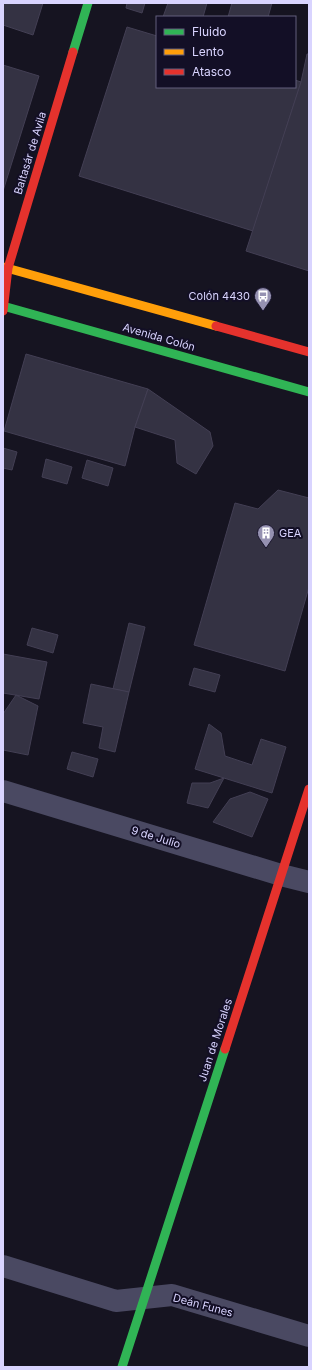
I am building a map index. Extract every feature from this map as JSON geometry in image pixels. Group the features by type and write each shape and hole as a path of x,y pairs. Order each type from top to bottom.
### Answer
{"street":[{"name":"Baltasár de Avila","path":"3,308 5,268 88,3"},
{"path":"5,268 309,352"},
{"name":"Avenida Colón","path":"3,308 309,392"},
{"name":"Juan de Morales","path":"122,1367 309,789"},
{"name":"9 de Julio","path":"3,791 309,882"},
{"name":"Deán Funes","path":"3,1266 116,1301 172,1295 309,1336"}],"building":[{"path":"3,3 43,3 33,35 3,25"},
{"path":"127,3 145,3 142,13 126,8"},
{"path":"168,3 207,3 203,16 163,16"},
{"path":"232,3 272,3 268,16 228,16"},
{"path":"127,27 156,36 156,88 296,88 296,80 301,82 253,231 79,176"},
{"path":"307,54 309,54 309,271 246,251 301,82"},
{"path":"3,65 39,76 3,191"},
{"path":"26,354 148,389 135,427 125,466 4,431"},
{"path":"148,389 210,432 213,446 196,474 177,463 175,440 135,427"},
{"path":"3,448 17,452 12,470 3,468"},
{"path":"46,459 72,467 67,484 42,477"},
{"path":"87,460 113,468 108,486 82,478"},
{"name":"GEA","path":"278,490 309,498 309,587 285,671 194,645 235,503 258,509"},
{"path":"129,623 145,627 129,692 113,689"},
{"path":"32,628 58,635 53,653 27,645"},
{"path":"3,654 47,662 39,699 3,693"},
{"path":"194,668 220,675 215,692 189,685"},
{"path":"91,684 129,692 115,752 99,748 103,727 83,723"},
{"path":"16,695 38,706 28,755 3,750 3,714"},
{"path":"209,724 221,733 225,756 252,765 261,739 286,747 272,793 195,769"},
{"path":"72,752 98,759 93,777 67,769"},
{"path":"224,778 208,808 187,803 192,783 210,783"},
{"path":"250,792 268,799 252,837 213,822 230,799"}],"traffic: fast":[{"path":"73,52 88,3"},
{"path":"3,306 309,392"},
{"path":"122,1367 225,1049"}],"traffic: slow":[{"path":"3,267 216,326"}],"traffic: jam":[{"path":"3,311 8,268 73,52"},
{"path":"216,326 309,352"},
{"path":"225,1049 309,789"}],"place":[{"name":"Colón 4430","path":"263,311"},
{"name":"GEA","path":"266,548"}]}
